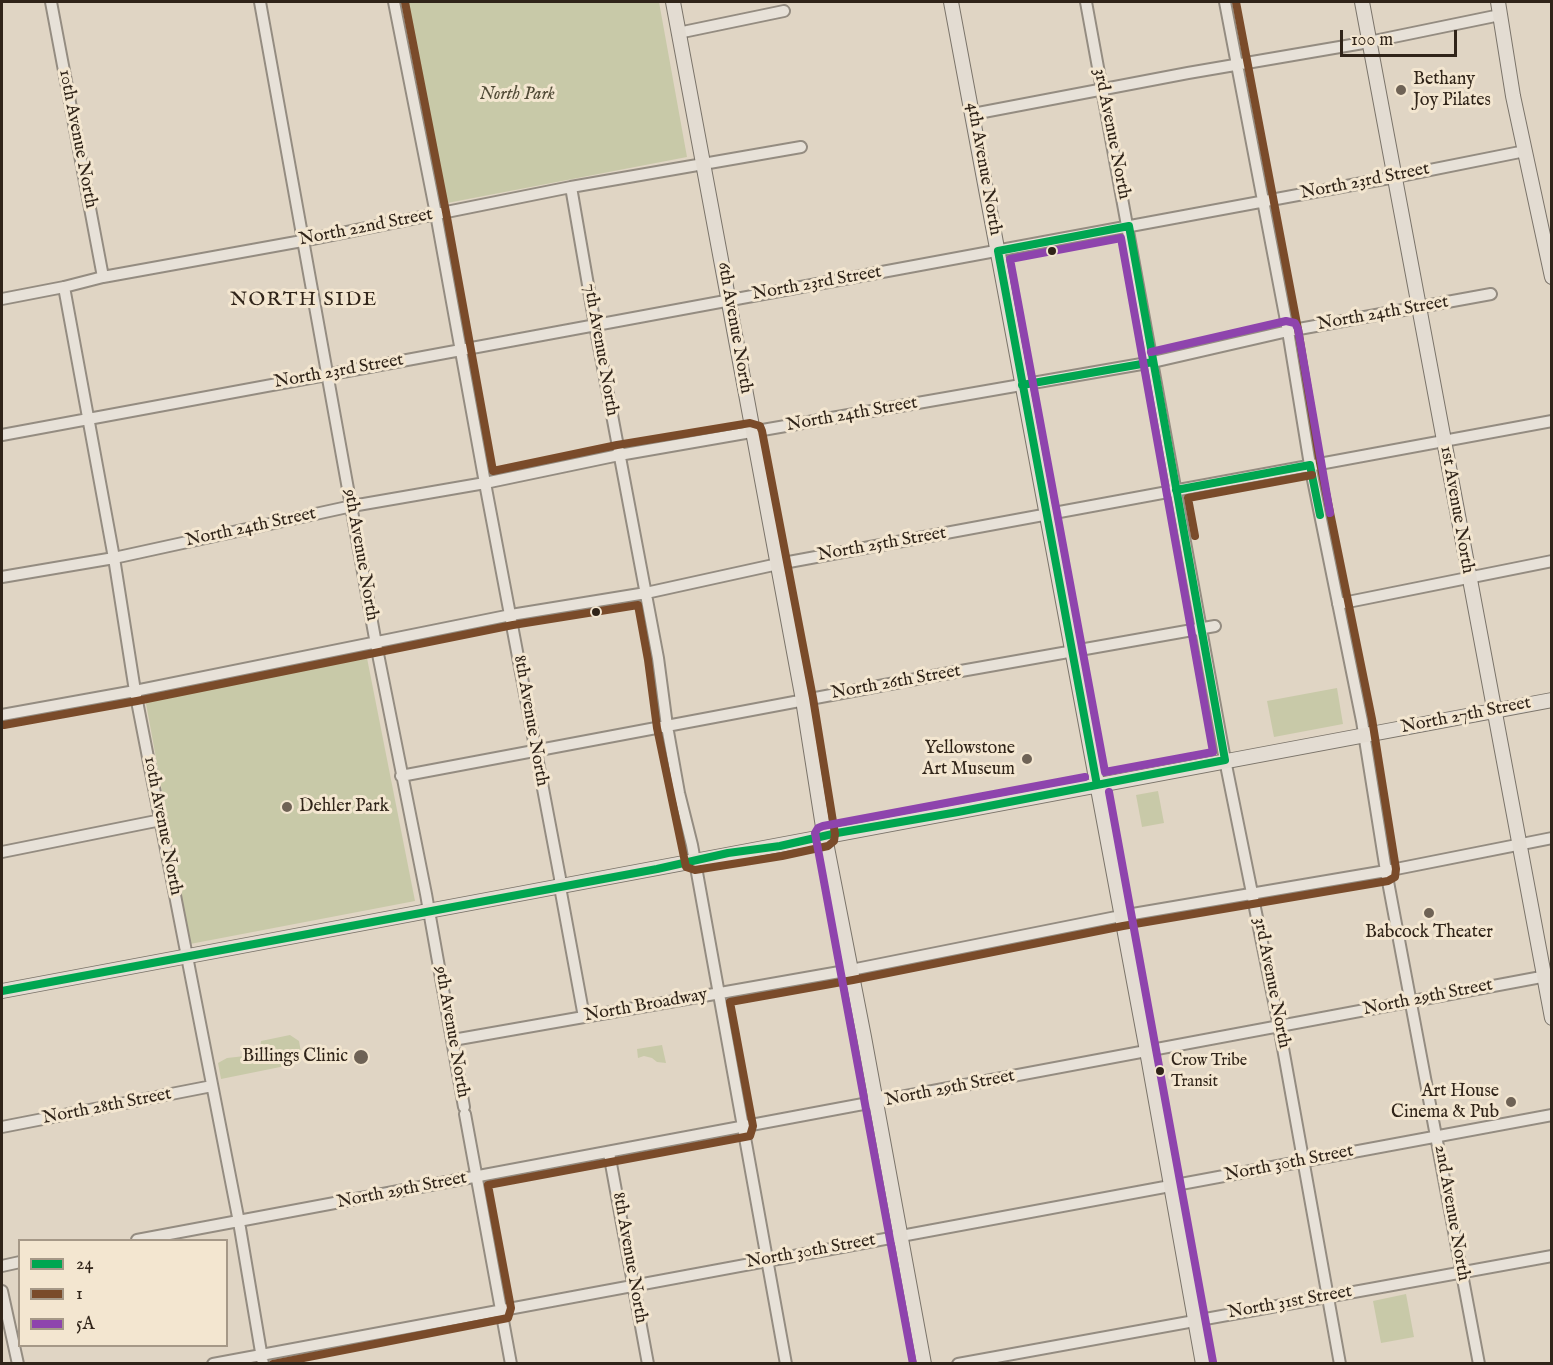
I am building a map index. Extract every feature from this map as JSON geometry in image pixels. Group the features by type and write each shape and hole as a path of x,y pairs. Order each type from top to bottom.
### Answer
{"main road":[{"name":"6th Avenue North","path":"673,2 924,1364"},
{"name":"4th Avenue North","path":"951,2 1203,1364"},
{"name":"1st Avenue North","path":"1362,2 1519,844 1547,975 1551,1018"},
{"path":"1499,8 1513,96 1551,277"},
{"name":"North 27th Street","path":"2,991 1551,700"}],"street":[{"name":"10th Avenue North","path":"51,2 103,277"},
{"name":"9th Avenue North","path":"260,2 326,375 453,1040 511,1364"},
{"name":"8th Avenue North","path":"394,2 462,350 584,1017"},
{"name":"3rd Avenue North","path":"1086,2 1129,226 1225,760 1254,893 1340,1364"},
{"name":"2nd Avenue North","path":"1225,2 1479,1364"},
{"path":"973,114 1188,73 1369,42 1499,8"},
{"path":"678,33 784,11"},
{"name":"North 22nd Street","path":"2,299 103,277 571,187 801,147"},
{"name":"North 23rd Street","path":"2,435 1525,151"},
{"name":"7th Avenue North","path":"571,187 658,658 667,726 694,860 786,1364"},
{"name":"10th Avenue North","path":"64,287 114,558 135,691 239,1221 262,1359"},
{"name":"North 24th Street","path":"2,577 114,558 352,506 485,483 619,455 1153,362 1288,331 1491,294"},
{"name":"North 25th Street","path":"2,715 376,644 511,615 646,593 778,564 1551,421"},
{"path":"1338,604 1551,561"},
{"name":"North 26th Street","path":"401,776 803,700 1215,626"},
{"path":"2,852 161,820"},
{"path":"1121,916 1386,871 1551,838"},
{"name":"North Broadway","path":"453,1040 852,970 1121,916"},
{"name":"North 29th Street","path":"142,1239 743,1128 1547,975"},
{"name":"North 28th Street","path":"2,1127 212,1086"},
{"name":"North 30th Street","path":"213,1364 262,1359 501,1310 1551,1115"},
{"name":"8th Avenue North","path":"609,1153 648,1364"},
{"name":"North 31st Street","path":"957,1364 1551,1256"},
{"path":"2,1266 18,1262"},
{"path":"2,1291 18,1364"}],"green space":[{"name":"North Park","path":"403,2 659,2 687,157 442,204"},
{"path":"366,653 415,901 190,944 145,698"},
{"path":"1337,688 1343,724 1274,737 1267,701"},
{"path":"1158,791 1164,823 1142,827 1136,795"},
{"path":"290,1035 299,1041 302,1058 300,1063 221,1079 218,1063 227,1058 245,1056 260,1048 261,1041"},
{"path":"662,1045 666,1063 644,1056 638,1058 637,1049"},
{"path":"1406,1294 1414,1337 1381,1343 1373,1301"}],"transit line":[{"name":"1","path":"4,725 137,701 513,625 638,605 657,728 686,867 695,870 782,856 828,846 834,841 835,834 813,698 760,426 750,423 617,445 493,471 405,2"},
{"name":"1","path":"273,1364 508,1318 511,1308 488,1185 750,1136 753,1126 730,1002 1123,926 1388,881 1395,877 1396,869 1372,719 1320,463 1298,329 1236,2"},
{"name":"24","path":"1097,785 998,251 1129,226 1225,760"},
{"name":"5A","path":"1121,238 1213,752 1105,772 1010,259 1121,238"},
{"name":"5A","path":"1151,352 1286,321 1295,323 1298,329 1330,513"},
{"name":"24","path":"1022,385 1153,362"},
{"name":"24","path":"1176,490 1310,465 1320,515"},
{"name":"1","path":"1195,536 1188,498 1312,475"},
{"name":"24","path":"2,991 657,869 728,853 780,846 837,833 1225,760"},
{"name":"5A","path":"913,1364 815,833 823,826 1085,777"},
{"name":"5A","path":"1109,792 1213,1362"}],"place":[{"name":"Bethany Joy Pilates","path":"1401,90"},
{"name":"Yellowstone Art Museum","path":"1027,759"},
{"name":"Dehler Park","path":"287,807"},
{"name":"Babcock Theater","path":"1429,913"},
{"name":"Billings Clinic","path":"361,1057"},
{"name":"Crow Tribe Transit","path":"1160,1071"},
{"name":"Art House Cinema & Pub","path":"1511,1102"}],"district":[{"name":"NORTH SIDE","path":"304,301"}]}
